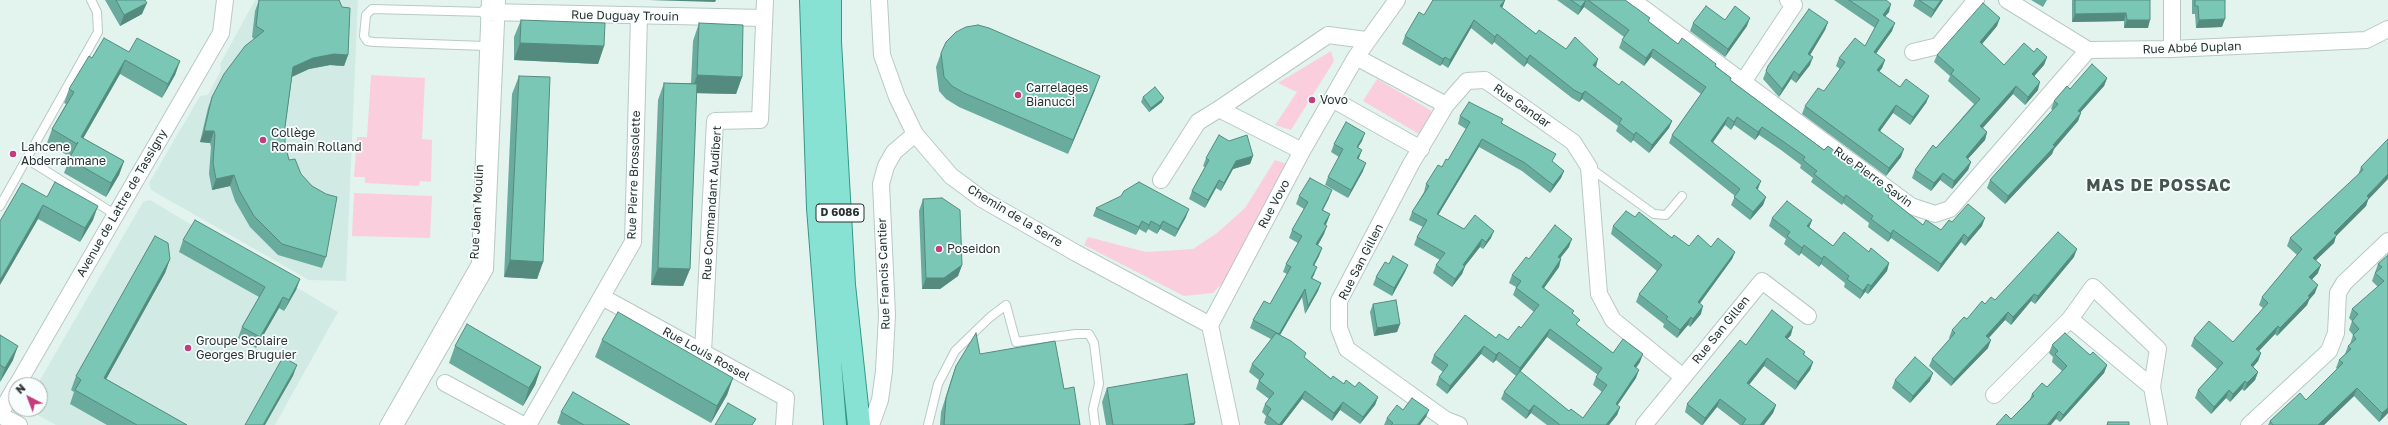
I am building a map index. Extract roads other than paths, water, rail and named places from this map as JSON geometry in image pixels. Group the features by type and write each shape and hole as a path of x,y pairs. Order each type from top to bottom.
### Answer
{"main road":[{"name":"D 6086","path":"811,0 818,208 835,425"},
{"name":"D 6086","path":"830,0 830,42 844,285 859,425"}],"street":[{"name":"Avenue de Lattre de Tassigny","path":"18,377 116,214 221,33 224,20 225,0"},
{"name":"Rue Commandant Audibert","path":"703,352 715,121 760,120 765,0"},
{"name":"Chemin de la Serre","path":"879,0 882,55 897,97 915,134 951,176 982,199 1076,253 1210,325"},
{"name":"Rue Vovo","path":"1210,325 1302,150 1366,40 1397,0"},
{"name":"Rue Pierre Savin","path":"1632,0 1910,206 1935,214 1950,209 2088,50"},
{"path":"1743,82 1794,5 1788,0"},
{"path":"1913,52 1938,46 1976,0"},
{"path":"2007,0 2088,50"},
{"path":"2172,0 2172,49"},
{"name":"Rue Duguay Trouin","path":"491,6 639,17 764,18"},
{"name":"Rue Jean Moulin","path":"395,425 485,269 491,6"},
{"name":"Rue Pierre Brossolette","path":"528,425 633,242 639,17"},
{"name":"Rue Abbé Duplan","path":"2088,50 2172,49 2366,40 2388,29"},
{"path":"1161,180 1198,122 1328,35 1366,40"},
{"path":"1356,57 1446,105"},
{"name":"Rue Gandar","path":"1411,164 1446,105 1467,81 1485,80 1573,142 1589,167 1599,294 1613,320 1683,377"},
{"path":"1332,99 1420,149"},
{"path":"1219,109 1302,150"},
{"name":"Rue Francis Cantier","path":"871,425 880,400 887,316 881,184 886,166 894,152 915,134"},
{"name":"Rue San Gillen","path":"1411,164 1339,301 1339,328 1347,349 1446,420 1459,425"},
{"path":"2249,425 2329,351 2336,333 2338,293 2344,283 2388,241"},
{"name":"Rue San Gillen","path":"1644,425 1762,281 1808,316"},
{"path":"1994,395 2070,319 2093,287 2158,349 2152,387 2159,425"},
{"name":"Rue Louis Rossel","path":"602,297 786,398 784,425"},
{"path":"2070,319 2152,387"},
{"path":"1210,325 1231,425"},
{"path":"445,384 523,425"},
{"name":"Avenue de Lattre de Tassigny","path":"0,414 8,396"},
{"path":"0,414 19,425"}],"lane":[{"path":"0,206 98,32 97,12 91,0"},
{"path":"485,46 367,41 364,36 366,15 372,9 491,6"},
{"name":"Rue Jean Moulin","path":"384,425 476,263 485,46 491,6"},
{"path":"27,159 116,214"},
{"name":"Rue Gandar","path":"1589,167 1654,214 1666,215 1682,196"},
{"path":"928,425 938,384 955,350 988,318 1006,305 1016,342 1076,334 1089,334 1094,343 1099,384 1094,397 1093,409 1095,425"},
{"path":"1094,397 1108,394"}],"place":[{"name":"Carrelages Bianucci","path":"1018,95"},
{"name":"Vovo","path":"1312,100"},
{"name":"Collège Romain Rolland","path":"263,140"},
{"name":"Lahcene Abderrahmane","path":"13,154"},
{"name":"Poseidon","path":"939,249"},
{"name":"Groupe Scolaire Georges Bruguier","path":"188,348"}],"district":[{"name":"MAS DE POSSAC","path":"2159,186"}]}
